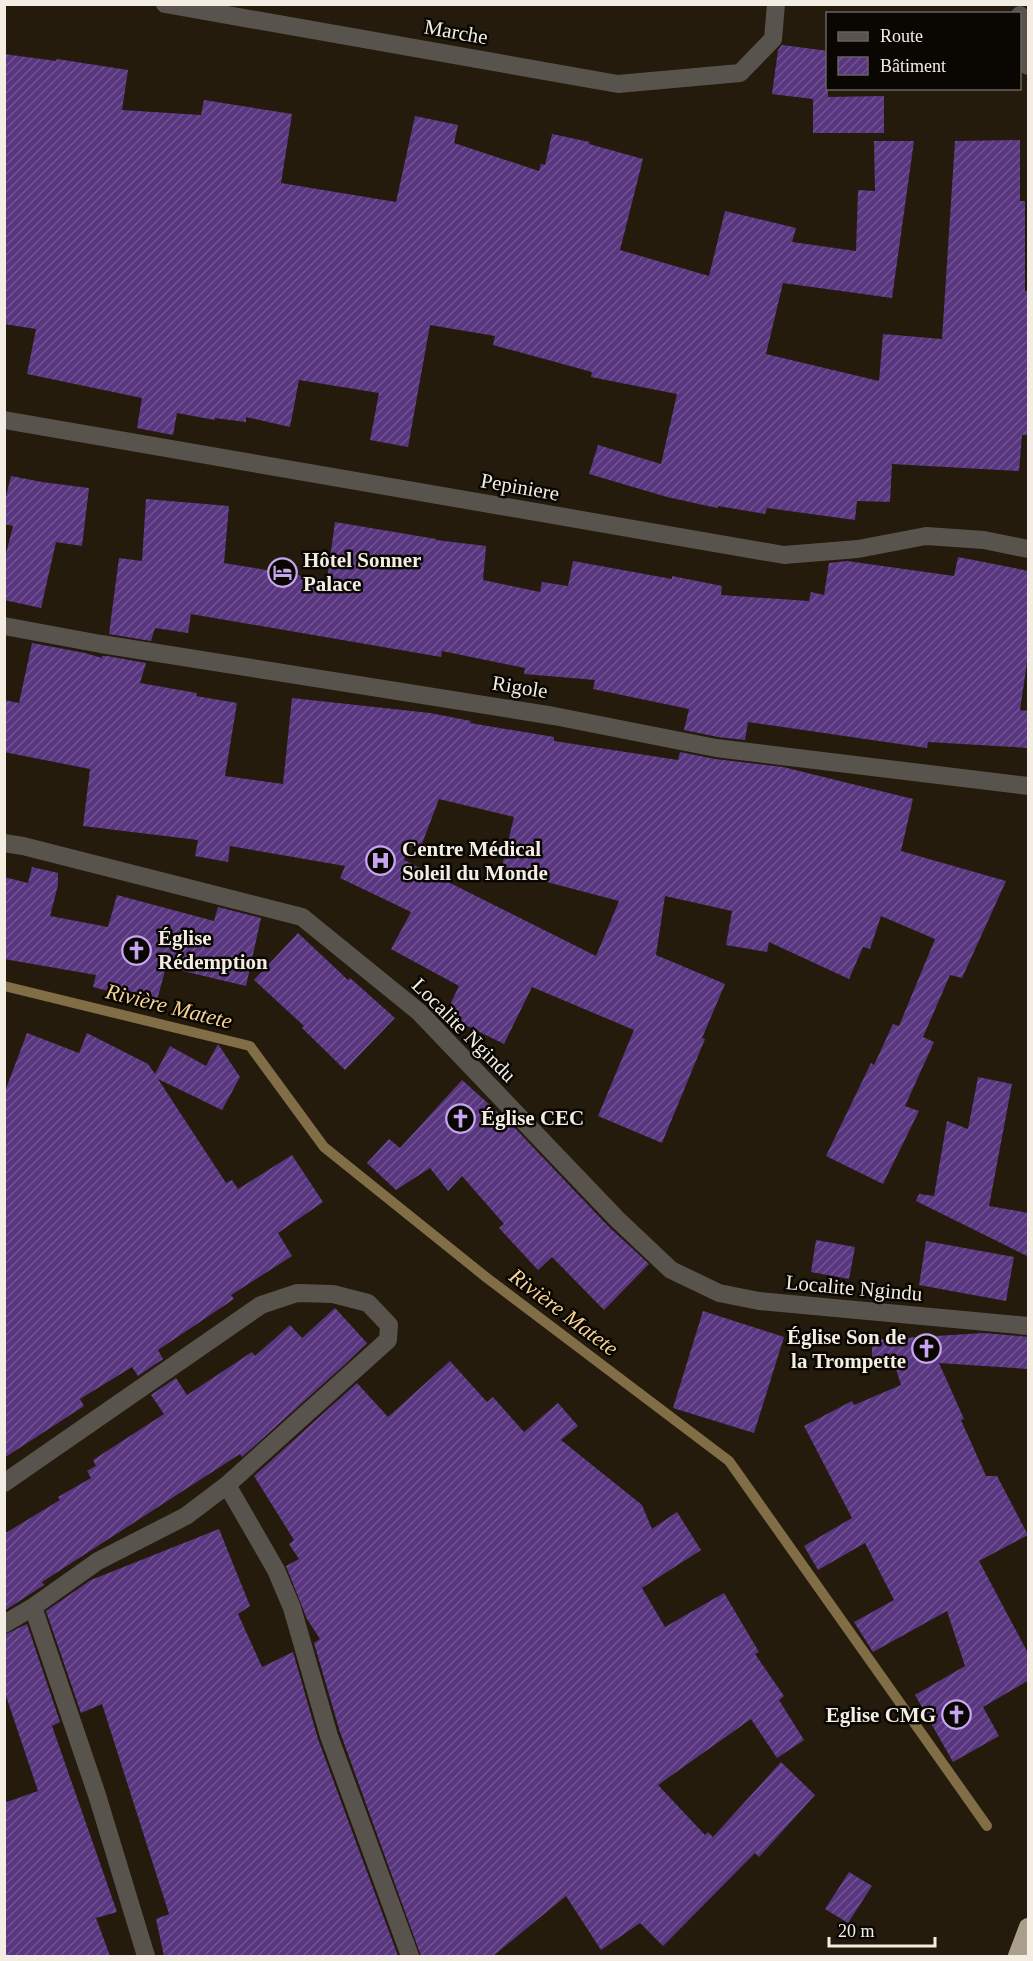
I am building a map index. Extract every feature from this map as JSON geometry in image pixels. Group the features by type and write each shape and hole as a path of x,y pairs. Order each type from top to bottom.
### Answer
{"highway":[{"path":"1017,1956 1029,1927"}],"street":[{"name":"Marche","path":"165,4 618,84 740,73 772,39 776,4"},
{"path":"1021,24 1029,66"},
{"name":"Pepiniere","path":"4,420 783,555 858,549 926,536 984,540 1029,549"},
{"name":"Rigole","path":"4,626 101,644 554,716 716,748 1029,786"},
{"name":"Localite Ngindu","path":"4,843 302,917 419,1012 618,1219 671,1270 719,1293 759,1301 1029,1326"},
{"path":"4,1483 261,1305 297,1293 333,1294 368,1303 389,1325 388,1340 227,1485 186,1516 98,1561 33,1607 4,1624"},
{"path":"227,1485 276,1570 292,1608 329,1736 410,1956"},
{"path":"33,1607 97,1795 147,1956"}],"building":[{"path":"782,45 826,51 828,97 884,96 884,133 813,133 813,99 772,94 778,50"},
{"path":"4,54 56,61 57,59 128,70 122,110 201,115 204,100 292,114 281,183 396,202 415,116 458,125 454,143 539,171 541,164 545,165 552,134 590,142 589,144 643,159 620,250 709,276 725,211 796,228 792,242 856,251 858,190 875,191 874,141 914,141 892,298 783,283 766,354 879,381 883,334 942,339 955,141 1020,140 1020,201 1025,201 1025,291 1029,291 1029,435 1022,435 1019,471 892,464 890,502 857,501 855,520 767,508 765,514 718,506 717,508 667,497 589,474 598,445 661,464 677,394 591,377 592,372 493,345 495,336 430,325 408,447 370,440 379,393 299,380 290,427 246,417 246,422 215,418 215,420 177,413 173,435 137,428 142,398 27,374 36,329 4,324"},
{"path":"11,476 89,488 82,546 56,542 41,608 4,600 4,562 13,526 4,524 4,505"},
{"path":"146,499 229,506 224,563 327,580 335,522 436,540 486,546 483,580 540,592 542,582 568,586 573,561 722,586 721,595 809,601 811,592 824,595 829,563 847,561 954,576 958,557 1029,571 1029,649 1020,710 1029,711 1029,748 928,742 927,748 748,722 745,740 718,737 684,730 689,709 593,689 595,680 524,674 525,668 442,651 441,657 191,614 188,633 155,628 151,641 109,634 119,558 142,561"},
{"path":"32,643 102,658 102,656 107,656 146,663 140,683 237,703 225,776 283,784 292,698 430,713 471,721 470,723 554,737 554,741 678,760 680,752 715,759 783,767 913,799 901,851 1006,881 962,978 950,975 923,1037 934,1042 905,1106 919,1111 883,1184 826,1156 871,1063 874,1065 893,1024 899,1026 935,939 881,916 870,949 863,947 849,979 769,942 767,952 726,945 732,911 665,896 656,955 725,984 662,1143 598,1116 634,1030 532,987 504,1044 445,1015 459,986 391,949 411,912 340,878 345,866 230,846 228,862 195,856 198,840 83,826 90,769 4,752 4,700 19,703","holes":["439,799 514,817 501,870 619,901 596,956 404,860 409,846 420,849"]},
{"path":"32,867 58,873 58,885 50,916 108,927 117,895 214,921 218,907 261,918 246,986 166,967 156,1004 93,987 96,975 4,959 4,877 28,883"},
{"path":"298,933 348,980 350,978 395,1018 345,1070 302,1028 304,1026 254,980"},
{"path":"27,1033 79,1053 87,1033 148,1064 155,1074 170,1046 206,1066 218,1044 240,1077 222,1110 158,1079 226,1183 232,1180 238,1189 292,1155 323,1202 278,1233 292,1256 231,1295 234,1299 158,1350 163,1359 138,1376 132,1367 80,1399 84,1406 4,1458 4,1094"},
{"path":"978,1077 1012,1084 989,1206 1029,1213 1029,1257 916,1201 919,1194 934,1196 947,1121 968,1129"},
{"path":"462,1080 511,1124 609,1227 649,1264 604,1310 552,1257 538,1270 499,1228 504,1224 462,1176 448,1191 430,1168 396,1190 367,1163 389,1139 400,1148"},
{"path":"816,1240 855,1247 849,1279 811,1272"},
{"path":"926,1241 1014,1257 1006,1301 919,1285"},
{"path":"335,1308 367,1343 342,1367 242,1457 240,1454 42,1582 44,1585 4,1611 4,1534 60,1500 58,1497 91,1478 87,1471 96,1466 93,1460 164,1414 151,1395 176,1378 187,1395 252,1352 255,1356 290,1325 302,1338"},
{"path":"703,1311 784,1337 754,1433 673,1408"},
{"path":"984,1333 1029,1337 1029,1369 939,1363 986,1476 997,1476 1028,1535 979,1561 1029,1655 1029,1680 983,1707 999,1736 953,1762 915,1695 965,1666 947,1611 873,1652 854,1622 894,1600 865,1543 818,1570 804,1546 852,1518 804,1426 852,1401 854,1405 901,1385 893,1359 872,1358 872,1340"},
{"path":"450,1361 487,1402 493,1397 524,1432 558,1403 578,1426 561,1440 642,1505 652,1529 677,1512 701,1550 642,1588 665,1627 724,1593 759,1652 755,1654 784,1696 779,1700 804,1740 777,1758 751,1719 658,1785 705,1835 708,1832 713,1837 781,1762 815,1795 759,1857 755,1853 663,1946 640,1923 601,1950 566,1896 493,1956 421,1956 340,1732 314,1643 320,1639 307,1619 286,1566 299,1559 289,1544 294,1540 254,1476 357,1383 388,1417"},
{"path":"219,1529 250,1606 238,1614 262,1667 293,1652 318,1739 398,1956 164,1956 156,1919 169,1914 102,1704 81,1713 46,1611 91,1580"},
{"path":"27,1624 60,1722 52,1726 117,1912 96,1918 110,1956 4,1956 4,1803 38,1791 4,1690 4,1635"},
{"path":"849,1872 872,1886 848,1923 825,1909"}],"waterway":[{"name":"Rivière Matete","path":"4,986 250,1046 324,1147 487,1278 729,1461 987,1826"}],"place":[{"name":"Hôtel Sonner Palace","path":"282,572"},
{"name":"Centre Médical Soleil du Monde","path":"381,861"},
{"name":"Église Rédemption","path":"137,950"},
{"name":"Église CEC","path":"460,1118"},
{"name":"Église Son de la Trompette","path":"927,1349"},
{"name":"Eglise CMG","path":"957,1715"}]}
